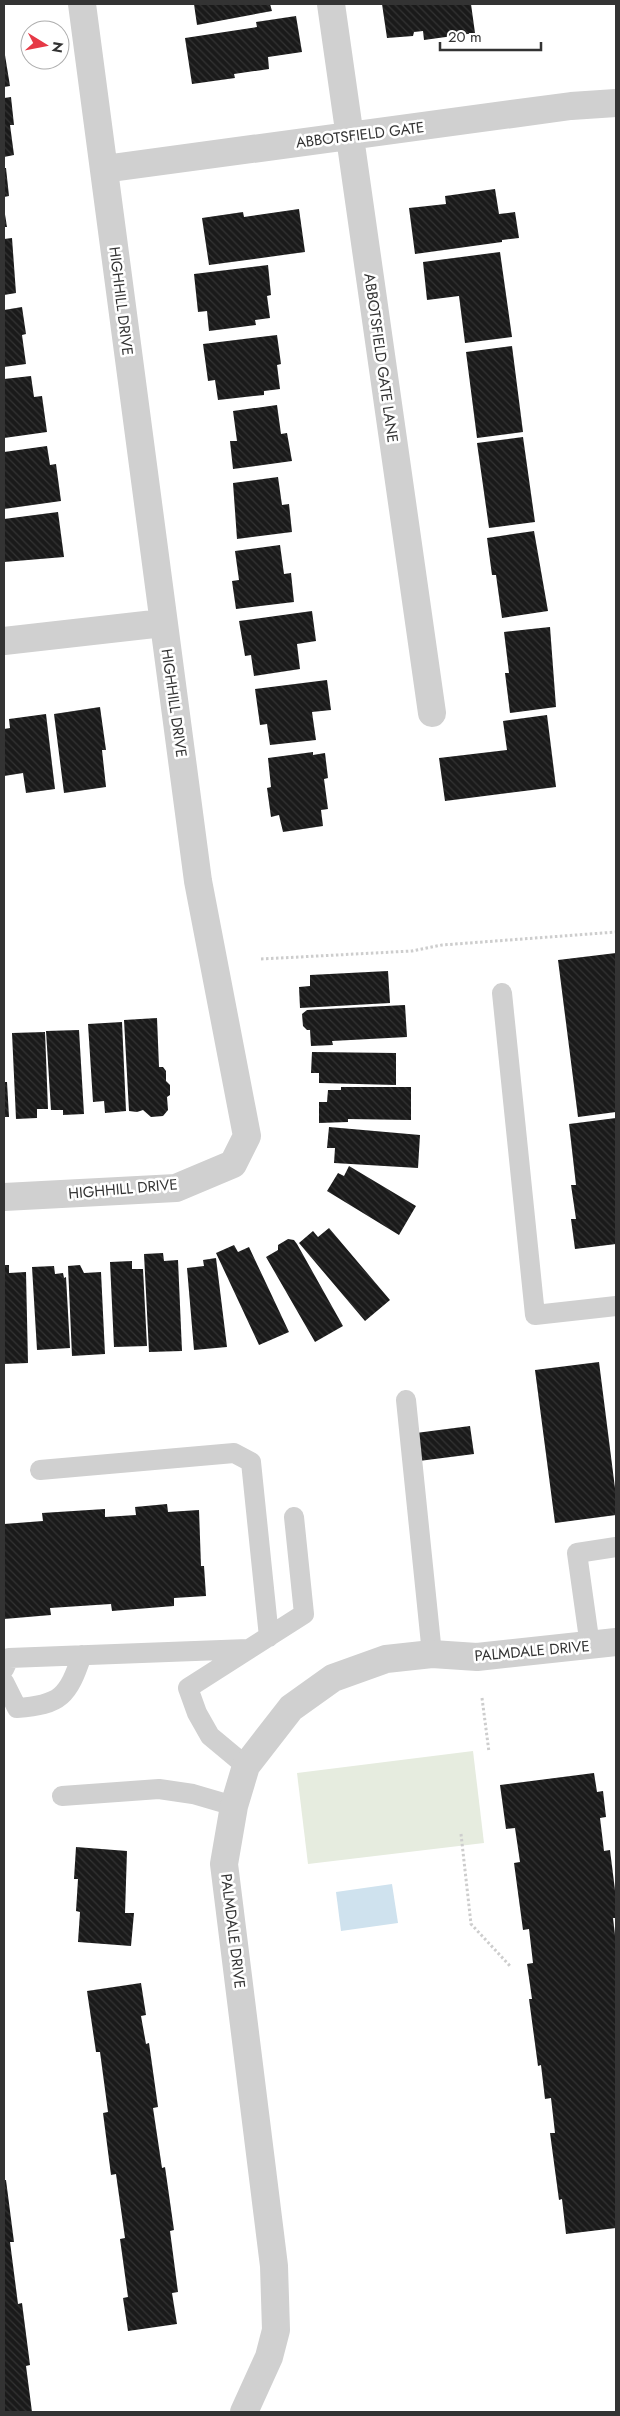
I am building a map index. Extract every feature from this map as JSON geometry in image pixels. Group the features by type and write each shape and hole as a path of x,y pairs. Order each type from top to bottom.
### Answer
{"street":[{"name":"HIGHHILL DRIVE","path":"4,1197 176,1188 233,1164 247,1136 198,881 82,4"},
{"name":"ABBOTSFIELD GATE LANE","path":"331,4 432,713"},
{"name":"ABBOTSFIELD GATE","path":"104,169 571,106 616,103"},
{"path":"4,641 163,623"},
{"name":"PALMDALE DRIVE","path":"244,2412 268,2358 276,2330 274,2266 224,1864 234,1806 246,1766 291,1708 332,1678 386,1660 432,1654 477,1657 603,1644"}],"lane":[{"path":"502,993 535,1315 616,1306"},
{"path":"406,1400 432,1654"},
{"path":"40,1470 234,1453 251,1462 269,1637"},
{"path":"246,1766 210,1736 197,1713 188,1688 304,1614 294,1517"},
{"path":"603,1644 578,1553 616,1547"},
{"path":"4,1669 9,1658 250,1649"},
{"path":"4,1682 16,1708 39,1706 61,1697 73,1682 82,1655"},
{"path":"62,1796 159,1789 193,1794 234,1806"}],"path":[{"path":"261,959 412,951 442,945 616,932"},
{"path":"482,1698 489,1752"},
{"path":"461,1834 471,1924 511,1967"}],"shaded area":[{"path":"473,1751 484,1843 308,1864 297,1773"}],"water":[{"path":"392,1884 398,1923 341,1931 336,1892"}],"building":[{"path":"194,4 270,4 272,11 197,25"},
{"path":"382,4 471,4 475,33 424,40 423,31 414,32 413,36 387,38"},
{"path":"296,16 302,52 268,57 269,69 234,74 235,78 192,84 185,38 257,27 256,22"},
{"path":"4,49 10,86 4,87"},
{"path":"11,97 14,125 10,125 14,155 4,157 4,98"},
{"path":"4,168 6,168 9,196 4,197"},
{"path":"495,189 499,214 515,212 519,238 415,254 409,208 446,204 445,196"},
{"path":"4,208 7,227 4,227"},
{"path":"299,209 305,252 209,265 202,218 243,212 244,217"},
{"path":"12,238 16,293 4,295 4,239"},
{"path":"500,252 512,337 465,343 459,296 427,300 423,262"},
{"path":"268,265 271,295 267,296 270,318 255,320 256,325 209,331 207,311 198,312 194,274"},
{"path":"22,307 26,334 22,335 26,364 4,367 4,310"},
{"path":"277,335 281,364 277,365 280,389 264,391 264,395 218,400 215,380 208,381 203,344"},
{"path":"512,346 523,432 477,438 466,352"},
{"path":"31,376 34,397 42,396 47,432 4,438 4,379"},
{"path":"277,405 281,434 287,433 292,461 233,469 230,441 237,441 233,411"},
{"path":"523,437 535,522 489,528 477,443"},
{"path":"47,446 50,465 56,464 61,501 4,509 4,452"},
{"path":"278,477 282,505 289,504 292,532 237,539 233,483"},
{"path":"58,512 64,557 4,562 4,519"},
{"path":"534,531 548,611 502,618 496,575 492,575 487,538"},
{"path":"280,545 284,574 291,573 294,602 236,609 232,581 239,580 235,551"},
{"path":"312,611 316,641 297,644 300,669 254,676 251,655 245,656 239,621"},
{"path":"550,627 556,707 510,713 505,673 509,673 504,632"},
{"path":"327,680 331,710 312,712 316,740 270,745 267,724 260,725 255,689"},
{"path":"100,707 106,750 102,750 106,787 64,793 54,714"},
{"path":"46,714 55,789 26,793 23,773 4,776 4,729 10,728 9,719"},
{"path":"547,715 556,787 445,801 439,758 507,750 503,721"},
{"path":"313,752 313,755 325,753 328,778 324,779 328,809 321,810 323,826 283,832 279,815 271,817 267,788 271,787 268,758"},
{"path":"616,953 616,1112 578,1117 558,960"},
{"path":"388,971 390,1003 300,1008 299,987 310,986 310,975"},
{"path":"405,1005 407,1037 332,1041 333,1045 311,1046 310,1030 303,1026 302,1014 307,1010"},
{"path":"157,1018 159,1067 163,1067 166,1071 166,1081 170,1085 170,1095 167,1097 168,1110 163,1116 151,1117 143,1110 137,1112 129,1111 124,1020"},
{"path":"122,1022 126,1111 105,1113 104,1101 93,1102 88,1024"},
{"path":"79,1030 84,1114 63,1115 63,1110 51,1110 46,1031"},
{"path":"45,1032 48,1109 37,1109 37,1118 16,1119 12,1033"},
{"path":"312,1052 396,1053 396,1085 319,1083 319,1073 311,1073"},
{"path":"4,1082 7,1082 9,1117 4,1117"},
{"path":"341,1087 411,1087 411,1120 348,1119 348,1122 319,1123 319,1102 327,1102 328,1090 341,1090"},
{"path":"616,1118 616,1244 575,1249 571,1219 576,1219 571,1185 576,1185 569,1124"},
{"path":"329,1127 420,1135 418,1168 334,1163 335,1148 327,1148"},
{"path":"349,1166 416,1206 399,1235 327,1191 338,1173 344,1176"},
{"path":"329,1228 390,1300 365,1321 299,1243 313,1231 318,1237"},
{"path":"288,1239 294,1240 297,1244 343,1326 315,1342 266,1257 278,1250 278,1245"},
{"path":"234,1245 238,1252 249,1247 289,1332 259,1345 216,1253"},
{"path":"163,1253 164,1261 178,1260 182,1351 149,1352 144,1254"},
{"path":"216,1258 227,1347 194,1350 187,1268 204,1266 203,1260"},
{"path":"132,1261 132,1269 143,1269 147,1346 114,1347 110,1262"},
{"path":"4,1265 9,1265 9,1273 26,1272 28,1363 4,1364"},
{"path":"80,1265 84,1273 101,1272 105,1354 72,1356 68,1266"},
{"path":"54,1266 55,1274 63,1273 64,1278 66,1277 70,1348 37,1350 32,1267"},
{"path":"599,1362 616,1496 616,1515 555,1523 535,1370"},
{"path":"470,1426 474,1454 419,1461 416,1433"},
{"path":"167,1504 168,1512 199,1510 201,1566 204,1566 206,1596 174,1598 174,1606 112,1611 111,1604 50,1608 51,1615 4,1619 4,1524 43,1521 42,1513 105,1509 105,1517 136,1515 135,1507"},
{"path":"594,1773 597,1792 603,1791 606,1817 600,1818 604,1851 610,1850 616,1898 616,1918 613,1918 616,1943 616,2228 566,2234 562,2199 559,2200 550,2133 555,2133 551,2098 545,2099 541,2065 538,2066 529,1999 532,1999 527,1964 533,1963 529,1929 523,1930 514,1863 520,1862 515,1828 506,1829 500,1785"},
{"path":"76,1847 127,1851 125,1913 134,1913 131,1946 78,1942 80,1912 76,1911 78,1879 74,1879"},
{"path":"141,1983 146,2015 141,2016 146,2044 149,2043 158,2107 153,2108 162,2168 165,2167 174,2230 170,2231 178,2292 172,2293 177,2324 128,2331 123,2298 128,2297 120,2239 125,2238 116,2174 111,2175 103,2113 108,2112 100,2052 96,2052 87,1991"},
{"path":"4,2180 6,2180 14,2242 10,2242 18,2304 22,2303 30,2365 26,2366 32,2412 4,2412"}]}
